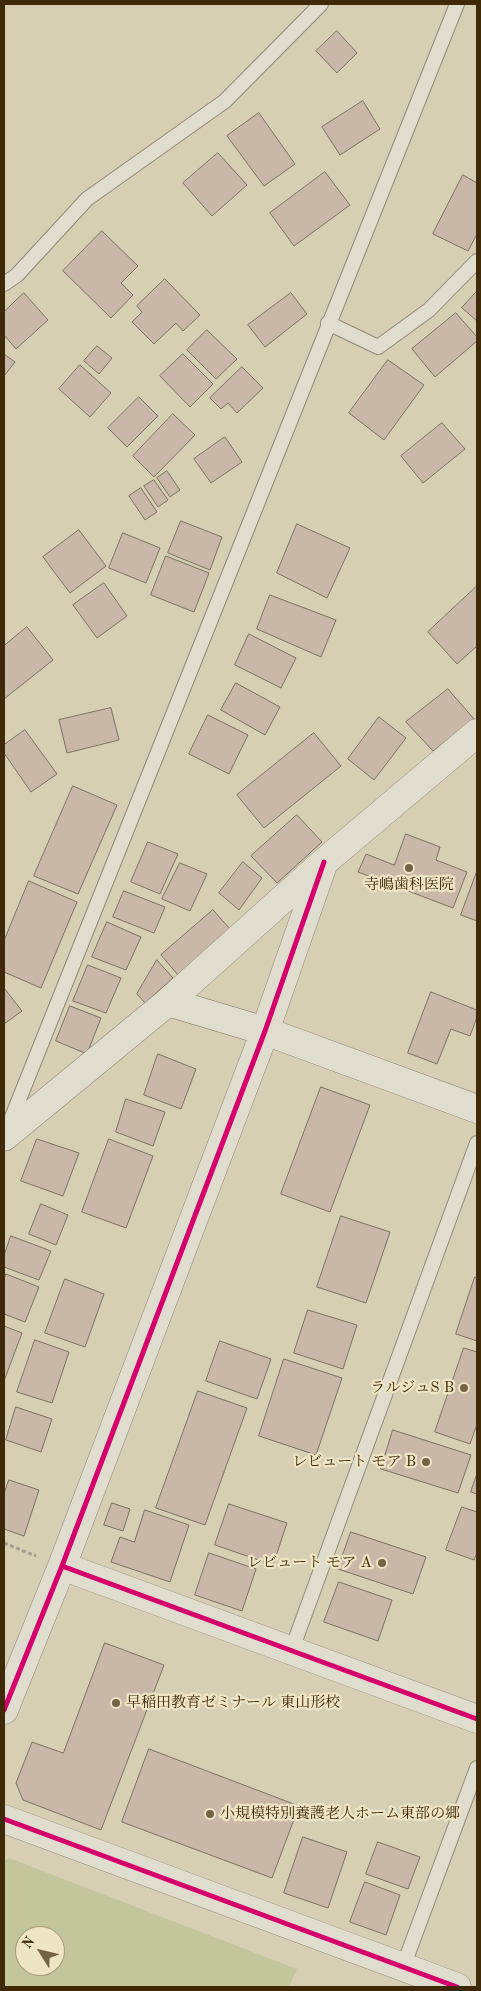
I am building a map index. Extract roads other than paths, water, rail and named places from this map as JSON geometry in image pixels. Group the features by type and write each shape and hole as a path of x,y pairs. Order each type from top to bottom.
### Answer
{"street":[{"path":"4,1137 168,1002 324,862 477,733"},
{"path":"4,1710 62,1566 265,1031 324,862"},
{"path":"168,1002 265,1031 477,1109"},
{"path":"62,1566 292,1649 477,1719"},
{"path":"4,1819 457,1987"}],"lane":[{"path":"4,284 17,275 87,198 224,101 321,4"},
{"path":"4,1137 328,323 451,7"},
{"path":"328,323 378,347 429,310 477,261"},
{"path":"292,1649 477,1143"},
{"path":"403,1967 477,1768"}],"place":[{"name":"寺嶋歯科医院","path":"409,868"},
{"name":"ラルジュS B","path":"464,1388"},
{"name":"レビュート モア B","path":"426,1462"},
{"name":"レビュート モア A","path":"382,1563"},
{"name":"早稲田教育ゼミナール 東山形校","path":"116,1703"},
{"name":"小規模特別養護老人ホーム東部の郷","path":"210,1814"}]}
